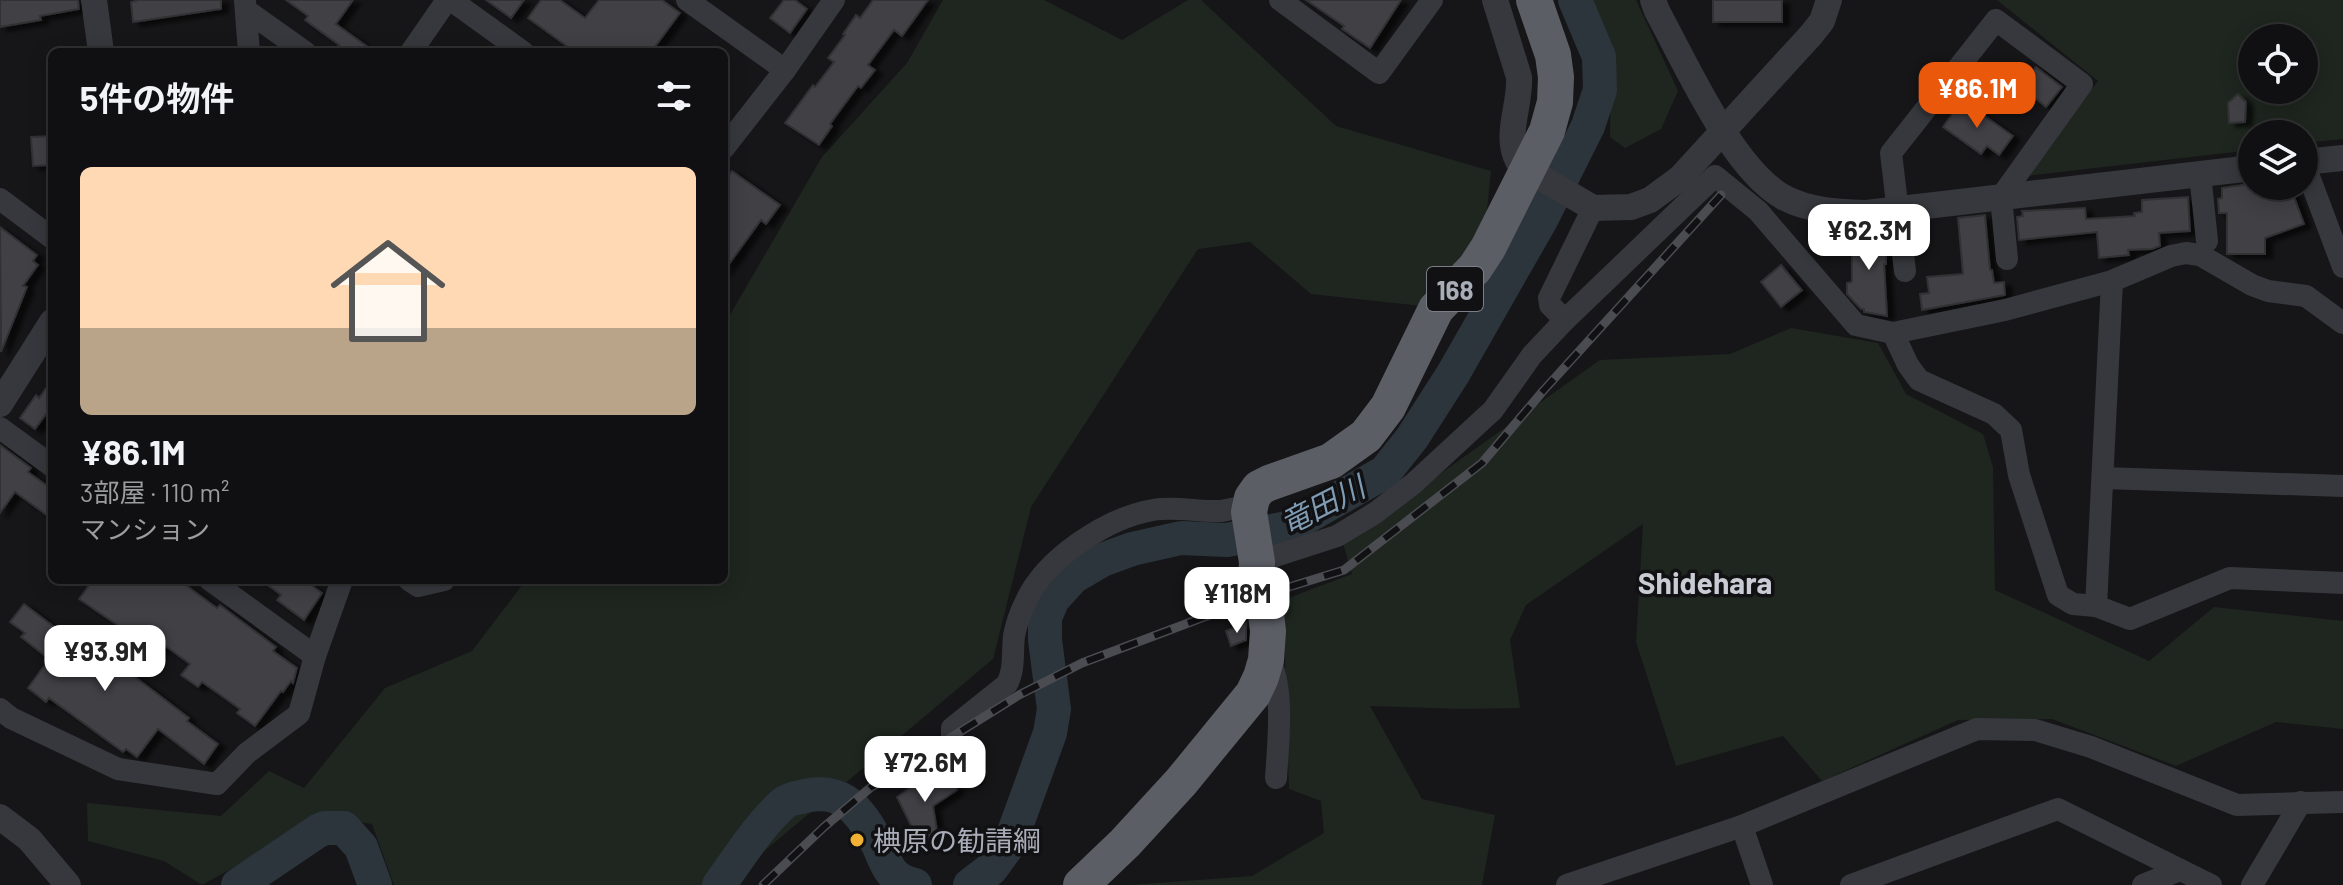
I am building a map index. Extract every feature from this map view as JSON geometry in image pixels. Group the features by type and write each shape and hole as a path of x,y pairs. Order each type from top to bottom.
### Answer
{"highway":[{"name":"168","path":"1250,509 1259,488 1331,461 1366,436 1379,422 1436,309 1475,268 1535,175 1555,102 1556,77 1553,55 1534,0"},
{"path":"1081,885 1162,803 1244,705 1261,677 1268,631 1256,581 1250,509"}],"street":[{"path":"94,0 100,48"},
{"path":"414,48 449,0 517,48"},
{"path":"687,0 785,70"},
{"path":"728,143 834,0"},
{"path":"1280,0 1379,73 1432,0"},
{"path":"1495,0 1519,77 1513,151 1518,161 1535,175 1587,206 1631,207 1650,200 1680,178 1811,35 1822,21 1829,0"},
{"path":"1653,0 1703,96 1741,160 1767,186 1807,207 1836,212 1897,209 2238,170"},
{"path":"246,5 249,48"},
{"path":"246,5 300,48"},
{"path":"1905,271 1891,153 1996,20 2082,84 2001,197 2007,259"},
{"path":"2318,161 2343,158"},
{"path":"2200,174 2207,241"},
{"path":"1256,555 1337,536 1375,513 1413,484 1493,410 1532,355 1565,320 1715,176 1758,211 1856,325 1893,333 2005,310 2112,281 2171,256 2186,253 2200,255 2268,291 2306,296 2343,323"},
{"path":"0,199 48,235"},
{"path":"2318,200 2343,267"},
{"path":"1565,320 1550,305 1549,298 1587,206"},
{"path":"2096,606 2112,281"},
{"path":"0,404 48,328"},
{"path":"1893,333 1919,380 1994,414 2011,430 2019,475 2058,595 2073,604 2096,606 2130,619 2230,578 2343,583"},
{"path":"0,428 48,463"},
{"path":"2103,478 2343,486"},
{"path":"952,769 952,728 1007,684 1012,675 1014,634 1027,599 1050,568 1079,542 1125,518 1151,510 1250,509"},
{"path":"216,584 315,656"},
{"path":"0,709 11,718 118,769 217,784 247,753 299,714 315,656 341,584"},
{"path":"1266,660 1271,663 1276,679 1276,778"},
{"path":"1567,885 1742,826 1977,729 2035,730 2049,734 2091,747 2237,805 2343,802"},
{"path":"2252,885 2301,802"},
{"path":"1851,885 2058,809 2211,885"},
{"path":"0,817 29,839 68,885"},
{"path":"1742,826 1762,885"},
{"path":"2143,885 2180,870"}],"shaded area":[{"path":"943,0 1044,0 1122,40 1188,0 1201,0 1336,126 1491,171 1485,229 1422,306 1311,294 1250,242 1198,249 1031,507 993,659 724,885 394,885 372,824 324,817 202,885 164,861 88,841 87,803 221,816 269,771 304,788 385,688 472,651 523,584 728,584 728,318 822,157 907,63"},
{"path":"1585,0 1636,0 1678,91 1661,129 1625,148 1610,137 1611,57"},
{"path":"1997,0 2343,0 2343,139 2318,142 2318,120 2238,120 2238,152 2026,176 2098,81"},
{"path":"1791,328 1878,343 1906,394 1983,434 1993,467 1995,590 2149,661 2214,607 2343,621 2343,729 2276,722 2176,766 2052,719 1958,720 1822,781 1783,736 1676,766 1636,642 1643,524 1526,605 1510,640 1520,708 1370,706 1422,799 1495,815 1482,885 1130,885 1252,876 1324,833 1321,801 1289,789 1283,600 1352,574 1343,543 1600,360 1730,354"}],"building":[{"path":"0,0 78,0 79,9 0,27"},
{"path":"221,0 221,9 133,22 131,2"},
{"path":"286,0 353,0 336,24 369,48 336,48 339,45 305,20 308,16"},
{"path":"486,0 524,0 511,18"},
{"path":"541,0 560,0 585,18 599,0 662,0 680,13 654,48 569,48 528,18"},
{"path":"784,0 795,0 807,9 790,33 770,18"},
{"path":"873,0 928,0 902,36 894,30 868,65 875,70 861,88 858,86 830,124 832,126 819,145 785,123 834,62 828,58 856,15 860,18"},
{"path":"1306,0 1401,0 1370,48"},
{"path":"1713,0 1782,0 1782,22 1713,22"},
{"path":"2036,67 2062,87 2046,107 2020,86"},
{"path":"2238,94 2238,104 2246,104 2245,120 2229,123 2228,103"},
{"path":"1962,100 2013,136 1999,155 1987,146 1981,154 1943,127"},
{"path":"48,136 48,165 33,166 31,137"},
{"path":"732,171 780,205 766,224 761,220 728,265 728,176"},
{"path":"2238,186 2238,200 2295,200 2304,224 2265,238 2265,254 2227,254 2227,213 2219,213 2218,199 2222,198 2222,188"},
{"path":"2188,197 2190,231 2159,233 2160,246 2128,250 2129,255 2099,258 2097,232 2019,240 2017,217 2023,216 2022,211 2085,208 2086,219 2135,216 2134,213 2142,212 2142,200"},
{"path":"1985,215 1990,270 1994,283 2004,282 2005,295 1922,310 1920,294 1929,293 1927,277 1963,274 1958,218"},
{"path":"0,227 37,255 33,261 38,265 23,286 27,287 1,352"},
{"path":"1852,232 1886,232 1887,316 1864,312 1847,294 1847,283 1852,282"},
{"path":"1781,265 1802,290 1781,307 1761,282"},
{"path":"48,386 48,411 35,429 20,418 36,395 39,398"},
{"path":"0,445 31,468 28,472 48,486 48,516 15,492 0,513"},
{"path":"90,584 184,584 217,608 220,605 276,647 273,651 297,668 293,683 291,681 281,691 255,726 237,713 240,709 202,682 198,687 181,675 190,664 164,645 156,655 144,643 79,599"},
{"path":"266,584 310,584 322,593 304,620 277,600 281,595"},
{"path":"24,604 89,653 93,648 189,718 187,721 218,744 204,764 158,729 137,757 126,749 123,752 49,698 46,702 28,688 49,659 21,637 25,633 10,622"},
{"path":"1246,623 1246,640 1231,646 1226,631"},
{"path":"975,749 975,780 960,780 966,770 966,750"},
{"path":"938,768 940,777 953,783 957,790 933,806 938,837 920,844 897,797"}],"waterway":[{"name":"竜田川","path":"970,885 991,869 1010,843 1050,733 1054,709 1045,617 1053,599 1073,577 1102,560 1132,549 1181,538 1227,540 1287,528 1385,472 1412,438 1453,374 1542,218 1588,126 1600,90 1599,57 1575,0"},
{"name":"竜田川","path":"719,885 757,832 784,803 814,795 836,797 853,808 868,826 892,873 915,885"},
{"path":"238,885 325,828 344,828 361,847 375,885"}],"railway":[{"path":"763,885 870,788 1019,695 1082,663 1260,596 1344,570 1482,463 1721,195"}],"place":[{"name":"椣原の勧請綱","path":"857,840"}],"district":[{"name":"Shidehara","path":"1705,582"}]}
